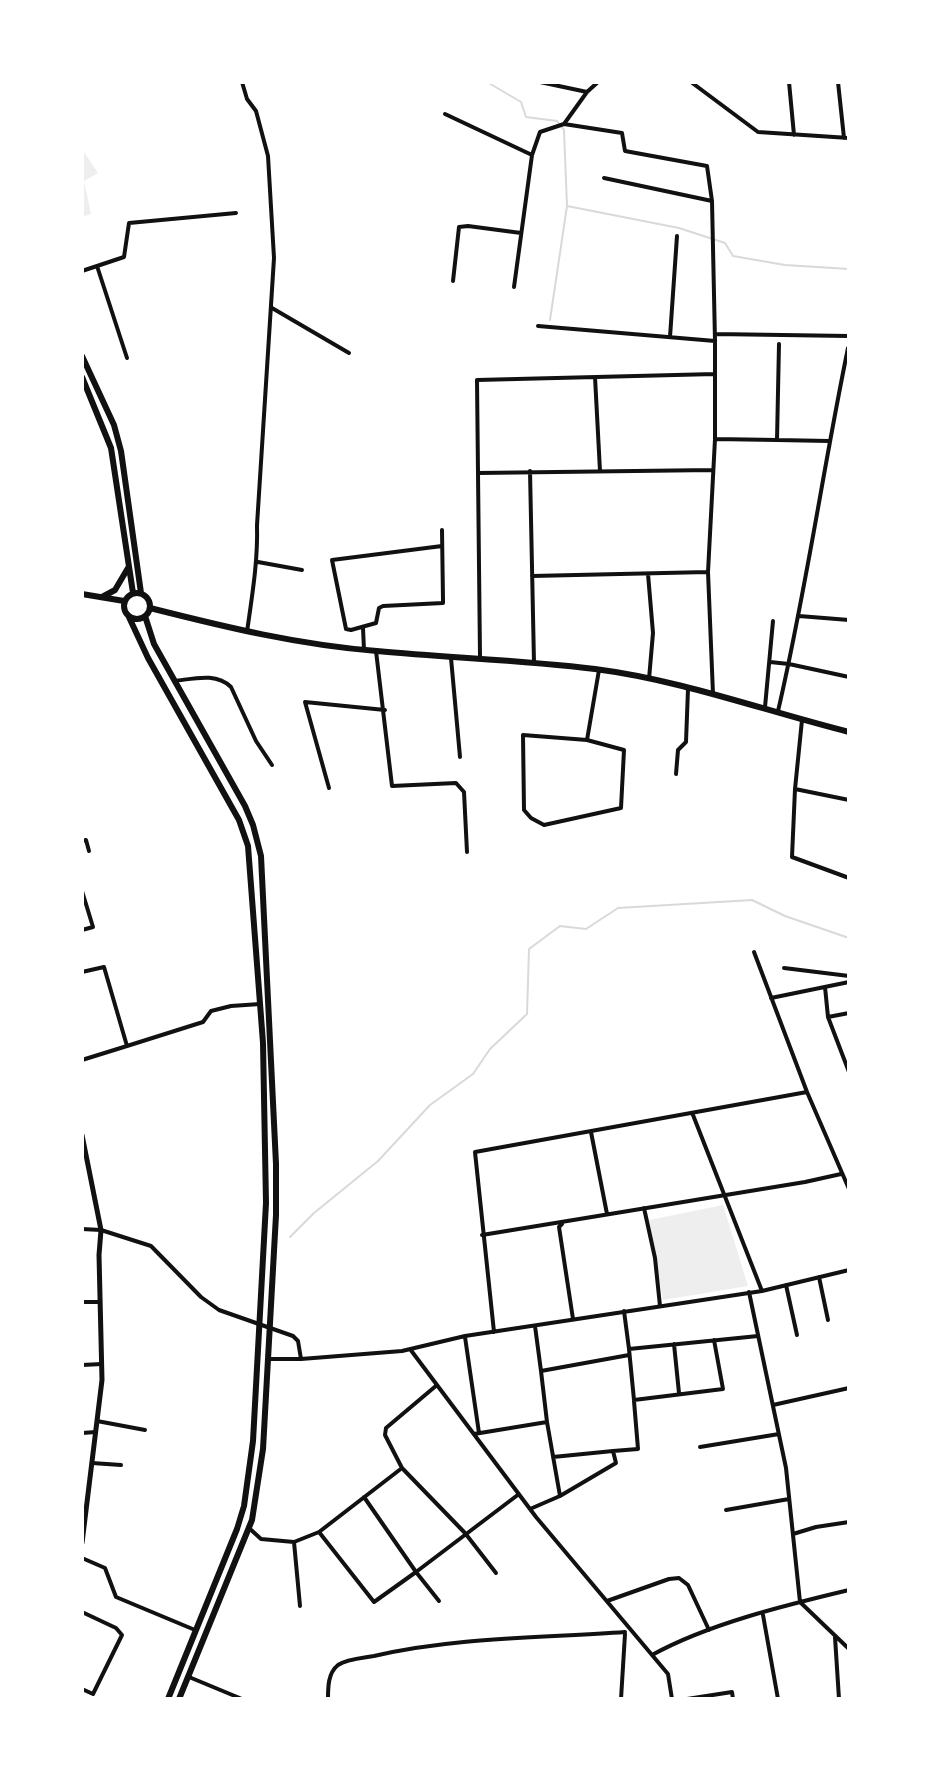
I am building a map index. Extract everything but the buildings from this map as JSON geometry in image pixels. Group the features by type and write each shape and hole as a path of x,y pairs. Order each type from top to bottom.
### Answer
{"main road":[{"path":"82,356 114,425 121,451 141,593"},
{"path":"82,377 111,448 133,593"},
{"path":"102,597 119,585 129,567"},
{"path":"124,601 133,593 141,593 148,598 150,608 145,616 137,619 128,615"},
{"path":"82,594 124,601"},
{"path":"124,601 148,658 245,834 252,871 260,1004 266,1203 253,1441 244,1506 168,1699"},
{"path":"150,608 247,633 364,650 480,657 599,670 713,695 849,732"},
{"path":"145,616 154,644 245,806 261,856 276,1164 263,1449 256,1499 249,1528 179,1699"}],"street":[{"path":"242,82 247,99 256,111 268,156 274,258 257,525 258,562 252,582 247,633"},
{"path":"540,82 587,92"},
{"path":"564,124 598,82"},
{"path":"691,82 758,132 846,138 838,82"},
{"path":"789,82 794,135"},
{"path":"445,114 532,155"},
{"path":"514,287 532,155 540,132 564,124 622,133 625,151 707,166 712,201 715,334 715,439 708,572 713,695"},
{"path":"604,178 712,201"},
{"path":"82,271 124,257 129,223 236,213"},
{"path":"453,281 459,227 521,233"},
{"path":"670,337 677,236"},
{"path":"97,266 127,358"},
{"path":"272,308 349,353"},
{"path":"538,326 715,341"},
{"path":"715,334 849,336"},
{"path":"777,440 779,344"},
{"path":"777,714 799,616 848,348"},
{"path":"480,657 477,380 715,374"},
{"path":"595,377 600,471"},
{"path":"715,439 829,441"},
{"path":"478,473 713,470"},
{"path":"530,471 534,663"},
{"path":"442,530 443,603 383,606 379,608 376,623 351,630 345,626 332,560 442,546"},
{"path":"258,562 302,570"},
{"path":"532,576 708,572"},
{"path":"648,574 653,633 648,680"},
{"path":"799,616 849,620"},
{"path":"764,710 773,621"},
{"path":"363,628 364,650"},
{"path":"376,651 392,786 456,783 464,792 467,852"},
{"path":"451,655 460,757"},
{"path":"770,662 849,677"},
{"path":"587,740 599,670"},
{"path":"174,681 210,677 227,682 256,741 272,765"},
{"path":"676,774 678,750 686,742 688,689"},
{"path":"329,788 305,702 385,710"},
{"path":"802,720 792,857 849,878"},
{"path":"523,735 587,740 624,750 621,808 544,825 531,818 524,810 523,735"},
{"path":"795,789 849,800"},
{"path":"82,841 86,840 89,851"},
{"path":"82,891 93,927 82,930"},
{"path":"754,952 807,1092 849,1189"},
{"path":"82,972 104,967 127,1046"},
{"path":"784,968 849,979"},
{"path":"771,998 849,979"},
{"path":"825,987 828,1017 849,1072"},
{"path":"82,1060 203,1022 211,1011 260,1004"},
{"path":"828,1017 849,1013"},
{"path":"494,1332 475,1152 807,1092"},
{"path":"693,1115 762,1291"},
{"path":"591,1132 607,1214"},
{"path":"82,1135 101,1230 102,1364 82,1543"},
{"path":"482,1235 841,1174"},
{"path":"644,1208 655,1258 660,1306"},
{"path":"565,1221 559,1227 573,1319"},
{"path":"82,1229 101,1230 151,1246 201,1297 219,1310 293,1336 298,1341 301,1359"},
{"path":"268,1359 410,1349 465,1336 762,1291 849,1270"},
{"path":"819,1277 828,1320"},
{"path":"786,1285 797,1335"},
{"path":"749,1292 779,1434 800,1602 849,1649"},
{"path":"82,1302 100,1302"},
{"path":"553,1457 638,1449 624,1311"},
{"path":"535,1326 560,1496"},
{"path":"465,1336 476,1434"},
{"path":"629,1349 758,1336"},
{"path":"634,1400 723,1389 714,1340"},
{"path":"674,1344 679,1395"},
{"path":"410,1349 530,1509 668,1674 672,1699"},
{"path":"541,1371 629,1355"},
{"path":"82,1365 102,1364"},
{"path":"437,1385 386,1428 386,1438 402,1468 465,1534 496,1573"},
{"path":"773,1405 849,1388"},
{"path":"97,1421 145,1430"},
{"path":"476,1434 547,1422"},
{"path":"82,1433 96,1432"},
{"path":"700,1447 779,1434"},
{"path":"530,1509 560,1496 616,1463 613,1451"},
{"path":"92,1463 121,1465"},
{"path":"249,1528 261,1539 294,1542 319,1532 402,1468"},
{"path":"319,1532 374,1602 519,1494"},
{"path":"364,1497 439,1601"},
{"path":"726,1510 789,1499"},
{"path":"793,1534 849,1522"},
{"path":"294,1542 300,1606"},
{"path":"82,1558 105,1568 116,1597 197,1631"},
{"path":"607,1601 679,1578 688,1585 709,1631"},
{"path":"652,1655 678,1641 800,1602 849,1590"},
{"path":"82,1612 116,1628 122,1635 93,1694 82,1689"},
{"path":"762,1614 778,1699"},
{"path":"621,1699 626,1624"},
{"path":"328,1699 330,1675 336,1667 357,1659 451,1644 625,1632"},
{"path":"835,1635 839,1699"},
{"path":"188,1677 242,1699"},
{"path":"687,1699 732,1692 733,1699"}],"shaded area":[{"path":"82,149 98,173 84,181 91,214 82,217"},
{"path":"723,1205 748,1286 663,1300 649,1220"}],"waterway":[{"path":"487,82 521,102 526,117 557,121 564,130 567,206 550,320"},
{"path":"567,206 679,228 725,243 733,256 785,265 849,269"},
{"path":"290,1237 314,1213 378,1161 430,1105 473,1074 490,1049 527,1014 529,949 560,926 586,929 618,908 752,900 785,916 849,938"}]}
